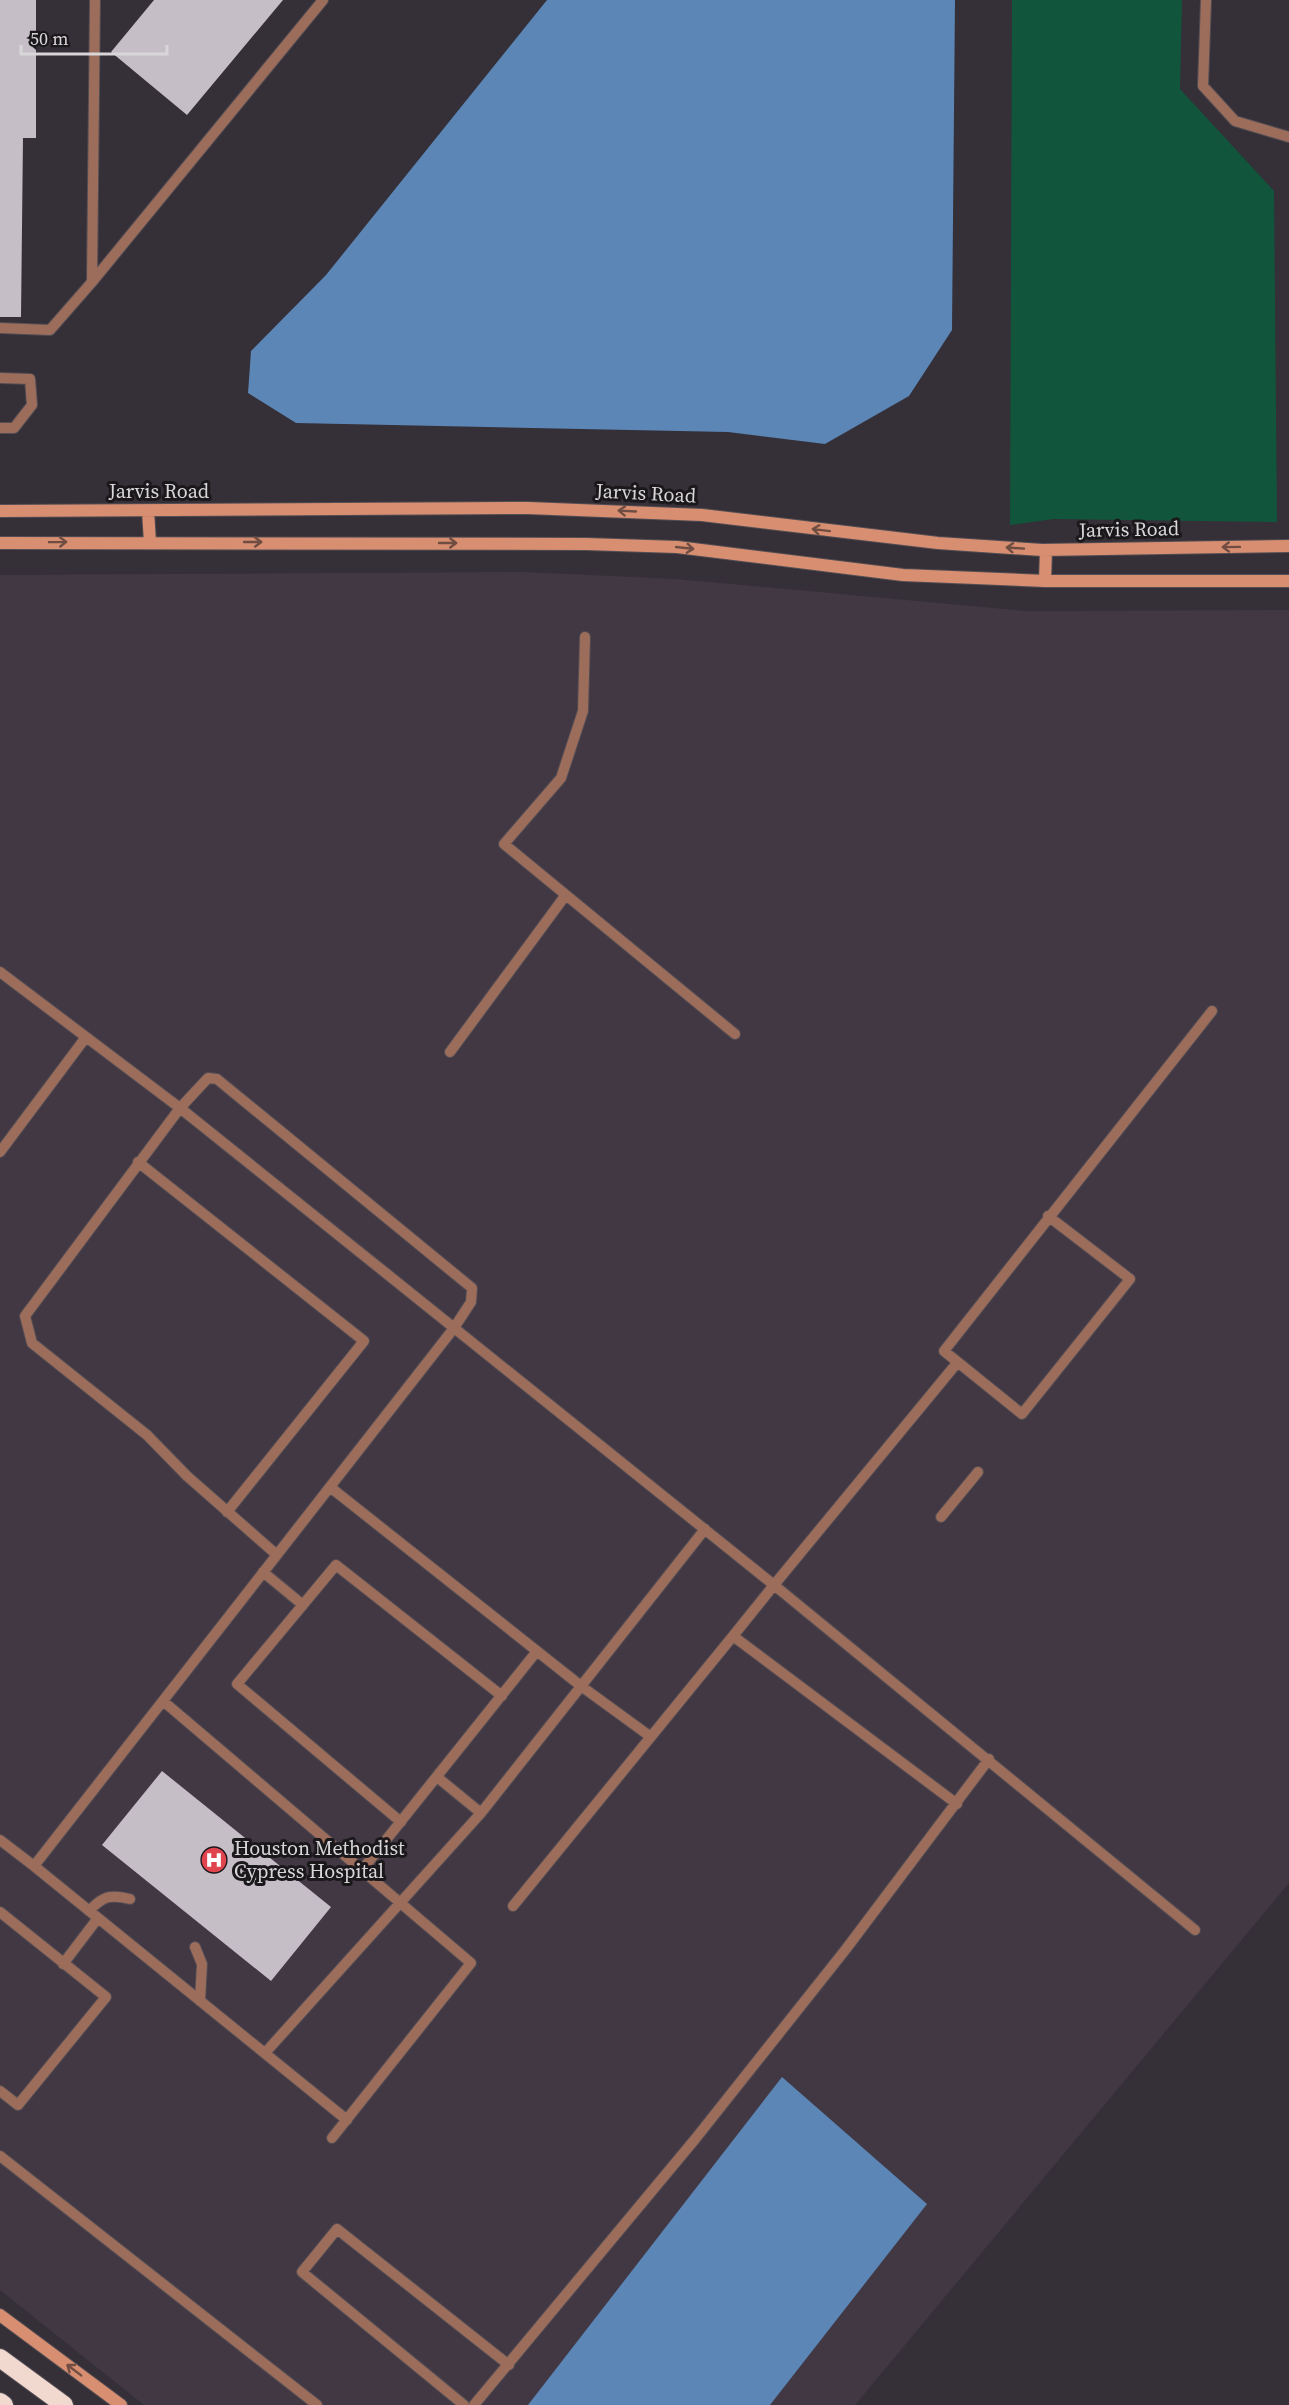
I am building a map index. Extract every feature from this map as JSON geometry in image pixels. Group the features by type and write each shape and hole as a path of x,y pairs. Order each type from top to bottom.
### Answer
{"highway":[{"path":"0,2358 64,2405"},
{"path":"0,2402 4,2405"}],"street":[{"name":"Jarvis Road","path":"0,511 528,508 702,515 938,543 1046,550 1289,546"},
{"path":"148,511 150,542"},
{"path":"0,543 574,543 666,547 903,575 1045,581 1289,581"},
{"path":"1045,581 1046,550"},
{"path":"0,2315 122,2405"}],"lane":[{"path":"92,282 95,0"},
{"path":"0,328 50,330 323,0"},
{"path":"1206,0 1203,86 1235,121 1289,137"},
{"path":"0,378 30,379 32,405 14,428 0,428"},
{"path":"585,637 583,711 561,778 504,844 735,1034"},
{"path":"450,1052 565,896"},
{"path":"0,972 180,1108 705,1529 989,1759 1195,1930"},
{"path":"1048,1216 1130,1279 1022,1414 944,1351 1048,1216 1212,1011"},
{"path":"0,1152 86,1037"},
{"path":"34,1866 277,1556 454,1328 471,1302 472,1288 217,1079 208,1078 180,1108 138,1162 25,1316 32,1343 147,1435 227,1512 277,1556"},
{"path":"138,1162 364,1341 227,1512"},
{"path":"513,1906 957,1363"},
{"path":"941,1517 978,1472"},
{"path":"330,1487 537,1652 651,1737"},
{"path":"265,2053 481,1813 705,1529"},
{"path":"401,1822 237,1684 336,1565 502,1696"},
{"path":"263,1572 303,1605"},
{"path":"733,1636 957,1804"},
{"path":"362,1870 537,1652"},
{"path":"163,1701 471,1963 332,2138"},
{"path":"474,2405 689,2146 957,1804 989,1759"},
{"path":"437,1778 481,1813"},
{"path":"0,1840 347,2120"},
{"path":"63,1964 101,1898 113,1895 130,1899"},
{"path":"0,1912 106,1997 18,2105 0,2091"},
{"path":"195,1947 202,1964 200,2001"},
{"path":"0,2156 317,2405"},
{"path":"464,2405 302,2272 337,2229 509,2365"}],"shaded area":[{"path":"524,572 676,579 1026,611 1289,610 1289,1883 855,2405 144,2405 0,2290 0,575"}],"green space":[{"path":"1012,0 1182,0 1180,89 1274,191 1277,522 1054,519 1010,525"}],"water":[{"path":"547,0 955,0 952,330 909,396 825,444 728,432 296,423 248,393 251,351 326,275"},
{"path":"782,2077 927,2204 770,2405 528,2405"}],"building":[{"path":"0,0 36,0 36,138 23,138 21,317 0,317"},
{"path":"154,0 283,0 187,115 111,52"},
{"path":"162,1771 331,1907 271,1981 102,1845"}],"place":[{"name":"Houston Methodist Cypress Hospital","path":"214,1860"}]}
